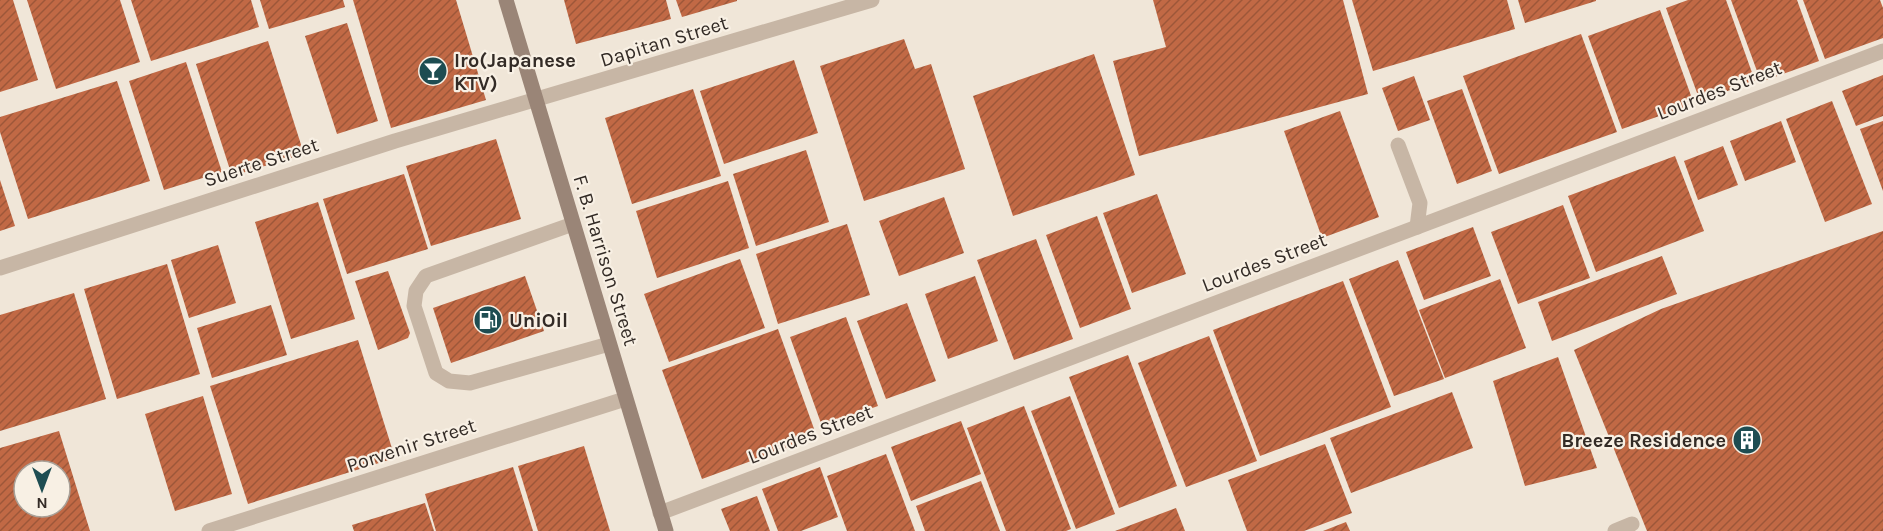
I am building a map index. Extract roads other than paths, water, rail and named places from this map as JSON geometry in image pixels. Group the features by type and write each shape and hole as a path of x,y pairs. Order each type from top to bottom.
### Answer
{"main road":[{"name":"F. B. Harrison Street","path":"506,0 666,531"}],"street":[{"name":"Dapitan Street","path":"536,101 873,0"},
{"name":"Lourdes Street","path":"660,513 1883,51"},
{"name":"Suerte Street","path":"0,268 395,141 536,101"},
{"path":"1398,145 1420,203 1417,227"},
{"path":"573,224 426,276 416,291 414,306 436,373 449,381 470,383 609,344"},
{"name":"Porvenir Street","path":"209,531 625,399"},
{"path":"1615,531 1632,524"}],"place":[{"name":"Iro(Japanese KTV)","path":"433,71"},
{"name":"UniOil","path":"488,320"},
{"name":"Breeze Residence","path":"1747,440"}]}
